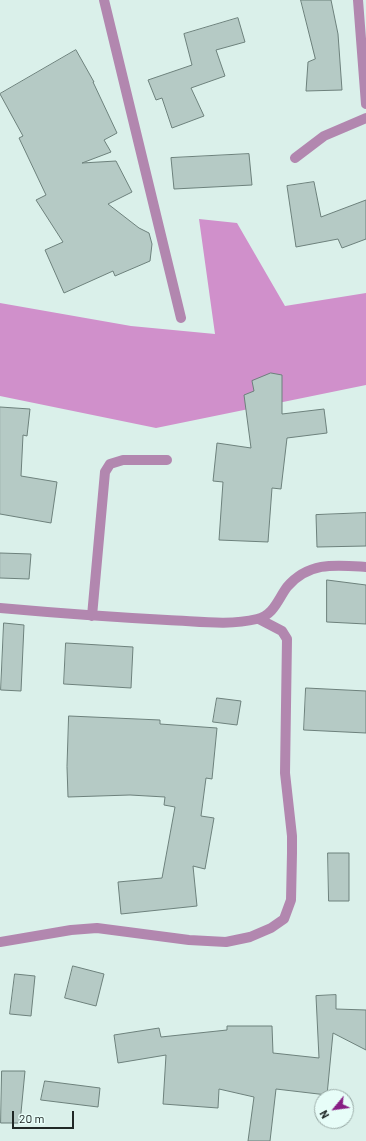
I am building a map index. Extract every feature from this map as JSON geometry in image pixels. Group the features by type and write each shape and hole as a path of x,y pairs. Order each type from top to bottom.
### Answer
{"street":[{"path":"104,0 181,318"},
{"path":"358,0 366,104"},
{"path":"295,158 324,136 366,118"},
{"path":"92,616 105,472 110,464 123,460 167,460"},
{"path":"0,608 92,616 233,623 260,619 271,612 288,586 308,571 326,565 366,567"},
{"path":"0,942 71,930 97,928 189,940 226,942 250,937 271,928 284,919 291,900 292,847 285,773 286,639 282,631 260,619"}],"shaded area":[{"path":"199,219 237,223 285,306 366,293 366,385 156,428 0,396 0,303 131,326 215,334"}],"building":[{"path":"301,0 331,0 338,34 342,90 306,91 308,62 315,59"},
{"path":"238,18 245,42 216,50 225,76 191,88 204,116 172,128 162,98 156,100 148,80 192,65 184,34"},
{"path":"76,50 94,82 117,133 104,140 111,152 82,163 116,161 132,192 108,204 139,228 149,233 152,244 150,261 115,276 113,271 64,293 45,250 63,242 36,200 46,195 19,138 23,136 0,94"},
{"path":"249,154 252,185 174,189 171,158"},
{"path":"314,182 321,217 366,200 366,239 342,248 338,239 296,247 287,186"},
{"path":"271,373 282,375 282,414 324,409 327,433 287,438 281,489 272,488 268,542 219,540 223,482 213,481 217,443 251,448 244,395 254,391 252,381"},
{"path":"0,407 30,409 27,436 23,435 21,476 57,482 51,523 0,514"},
{"path":"366,513 366,546 317,547 316,515"},
{"path":"0,553 31,554 29,579 0,578"},
{"path":"327,580 366,585 366,624 327,622"},
{"path":"4,623 24,625 21,691 1,690"},
{"path":"66,643 133,647 131,688 64,684"},
{"path":"306,688 366,691 366,733 304,730"},
{"path":"217,698 241,701 237,725 213,722"},
{"path":"69,716 160,720 160,724 217,728 212,779 206,778 201,816 214,818 205,869 193,866 197,906 121,914 118,882 162,878 175,807 164,805 165,797 130,795 68,797 67,767"},
{"path":"328,853 349,853 349,901 329,901"},
{"path":"73,966 104,974 96,1006 65,998"},
{"path":"15,974 35,976 31,1016 10,1014"},
{"path":"336,995 336,1009 366,1010 366,1050 333,1033 328,1089 314,1089 314,1093 276,1089 270,1141 248,1141 254,1097 219,1089 218,1108 163,1104 166,1055 118,1063 114,1035 159,1028 161,1037 227,1030 227,1026 272,1026 273,1053 319,1058 316,996"},
{"path":"2,1071 25,1071 20,1123 1,1123"},
{"path":"45,1081 100,1088 98,1107 41,1100"}]}
